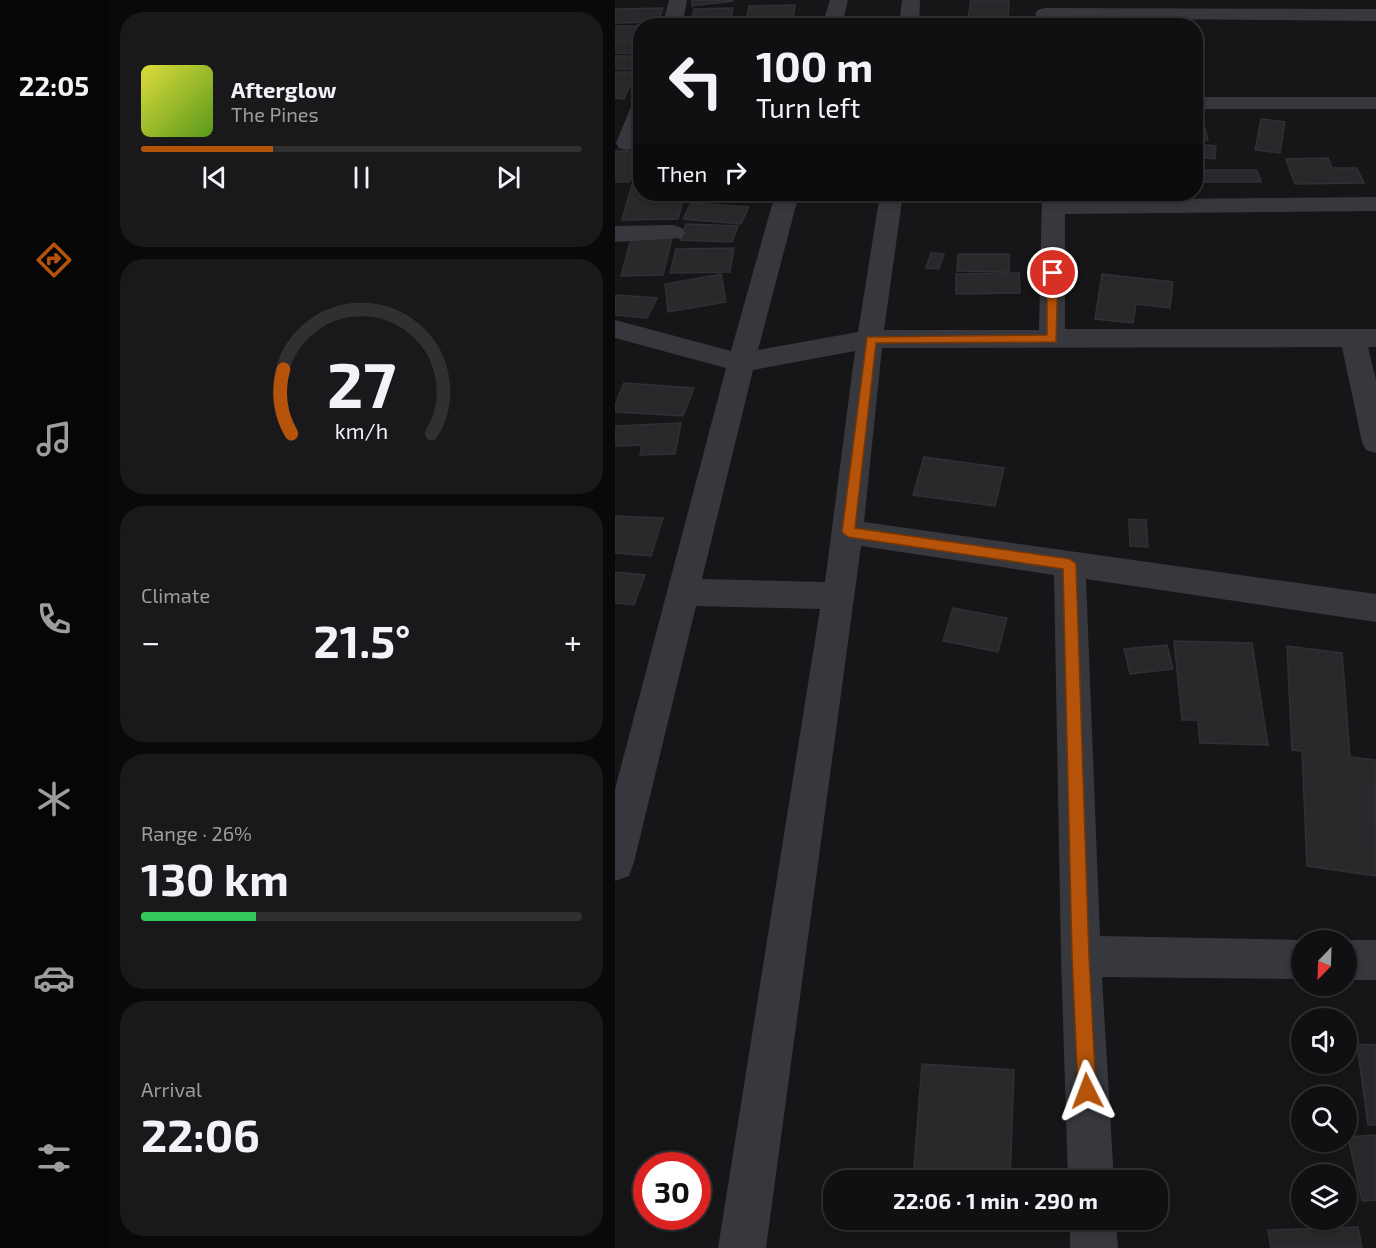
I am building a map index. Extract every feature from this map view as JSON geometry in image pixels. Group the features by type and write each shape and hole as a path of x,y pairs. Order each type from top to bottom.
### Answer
{"street":[{"path":"674,18 678,0"},
{"path":"834,18 839,0"},
{"path":"910,18 911,0"},
{"path":"1045,13 1376,15"},
{"path":"1203,103 1376,103"},
{"path":"615,862 741,363 785,201"},
{"path":"742,1248 839,596 870,339 890,201"},
{"path":"1052,339 1053,201"},
{"path":"1134,201 1376,204"},
{"path":"615,234 673,232"},
{"path":"615,329 741,363 870,339 1365,338 1376,442"},
{"path":"848,532 1376,608"},
{"path":"1070,564 1081,956 1091,1170"},
{"path":"684,592 839,596"},
{"path":"1081,956 1291,959"},
{"path":"1357,960 1376,960"},
{"path":"1093,1230 1094,1248"}],"building":[{"path":"692,0 733,0 733,1 692,6"},
{"path":"971,0 1009,0 1008,18 968,18"},
{"path":"795,5 793,18 747,18 749,6"},
{"path":"663,8 659,18 633,18 633,23 615,23 615,9"},
{"path":"733,8 731,18 692,18 694,9"},
{"path":"615,26 633,26 633,38 615,38"},
{"path":"615,40 633,40 633,54 615,53"},
{"path":"615,56 633,56 633,69 615,69"},
{"path":"615,72 633,72 633,79 624,99 615,98"},
{"path":"1261,119 1285,122 1280,153 1255,150"},
{"path":"1203,121 1208,140 1203,140"},
{"path":"1203,145 1216,146 1215,159 1203,158"},
{"path":"615,151 633,151 633,171 629,182 615,182"},
{"path":"1328,158 1332,168 1357,168 1364,183 1295,184 1286,159"},
{"path":"1203,170 1257,170 1261,182 1203,182"},
{"path":"632,185 633,201 683,201 678,219 622,220"},
{"path":"691,203 749,207 741,224 683,219"},
{"path":"686,224 738,226 732,242 680,240"},
{"path":"672,238 663,275 621,276 631,239"},
{"path":"734,248 730,272 670,273 676,249"},
{"path":"931,253 944,254 939,269 926,268"},
{"path":"958,254 1009,254 1009,272 957,271"},
{"path":"1019,273 1020,293 956,294 956,274"},
{"path":"721,274 726,302 668,312 665,284"},
{"path":"1102,274 1173,282 1170,308 1136,304 1133,323 1095,319"},
{"path":"616,295 657,298 647,318 615,315"},
{"path":"624,383 694,388 683,416 615,412 615,405"},
{"path":"681,423 675,454 640,455 642,445 615,446 615,426"},
{"path":"924,457 1004,468 995,506 913,495"},
{"path":"615,516 663,518 651,556 615,553"},
{"path":"1129,519 1146,520 1148,547 1130,546"},
{"path":"615,572 645,575 634,605 615,603"},
{"path":"953,608 1007,618 998,652 943,641"},
{"path":"1174,641 1252,643 1268,745 1200,743 1198,720 1182,720"},
{"path":"1167,645 1173,669 1130,674 1124,649"},
{"path":"1287,646 1342,653 1350,757 1375,760 1376,876 1307,866 1302,751 1292,750"},
{"path":"1357,1044 1376,1045 1376,1125 1368,1125"},
{"path":"922,1064 1014,1070 1010,1170 914,1170"},
{"path":"1376,1135 1376,1200 1362,1201 1357,1178 1357,1164 1354,1164 1351,1152 1357,1152 1357,1136"},
{"path":"1357,1227 1362,1248 1271,1248 1268,1230 1357,1230"}],"route":[{"path":"1053,273 1052,339 870,339 848,532 1070,564 1087,1091"}]}
